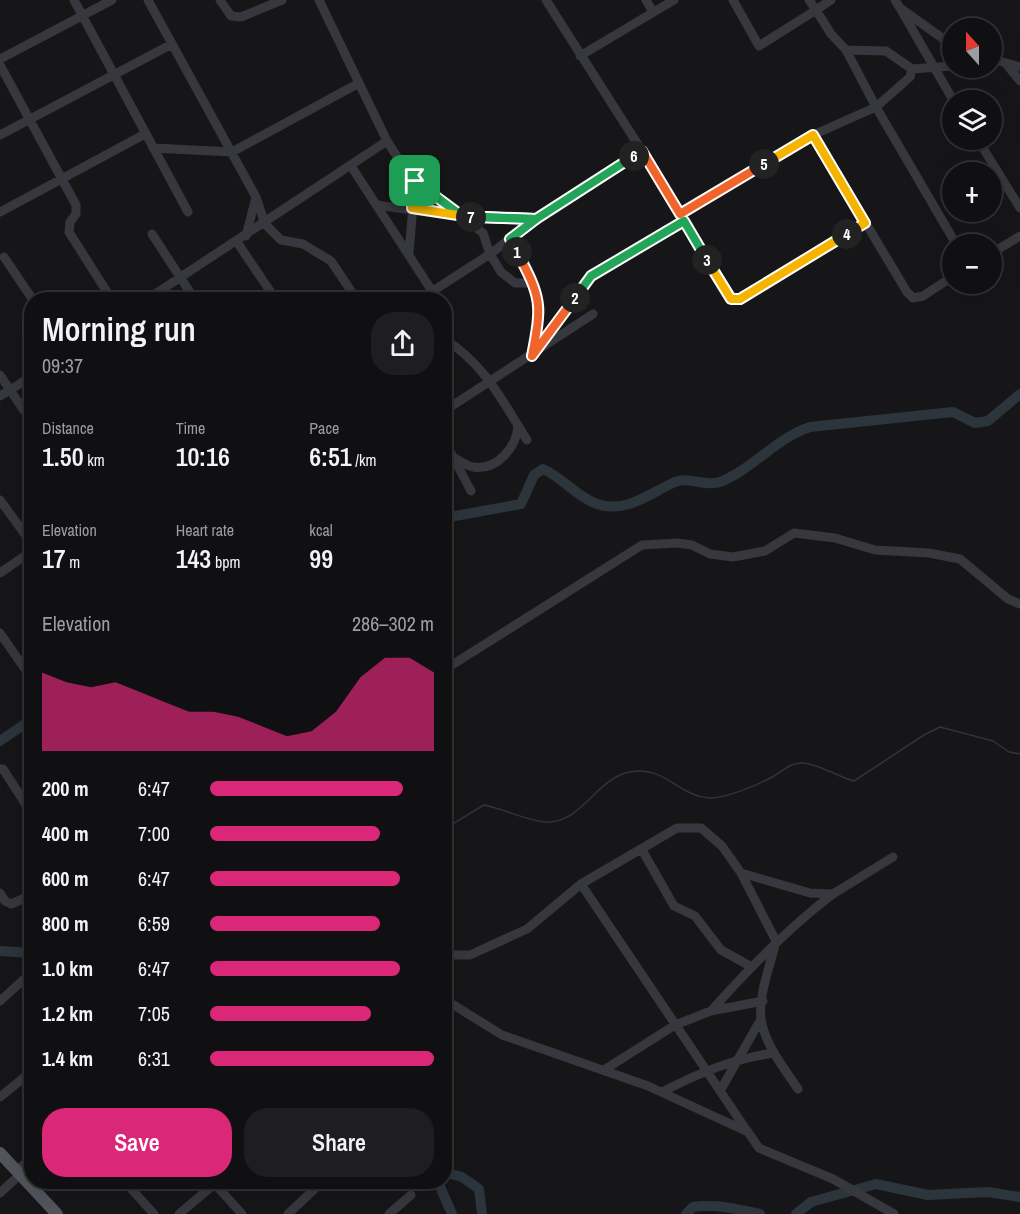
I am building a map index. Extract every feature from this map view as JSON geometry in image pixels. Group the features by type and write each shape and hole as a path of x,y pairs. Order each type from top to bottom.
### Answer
{"main road":[{"path":"0,1153 24,1187"},
{"path":"0,1164 24,1184"},
{"path":"26,1189 46,1214"},
{"path":"29,1189 57,1214"}],"street":[{"path":"74,0 188,212"},
{"path":"0,59 112,0"},
{"path":"148,0 256,197 265,224 281,240 303,244 331,261 352,292"},
{"path":"220,0 231,16 241,17 282,0"},
{"path":"319,0 387,141 415,181 483,234 490,254 501,272 514,283 533,283"},
{"path":"546,0 642,151 731,299 740,299 865,223"},
{"path":"646,0 653,12"},
{"path":"580,56 674,0"},
{"path":"733,0 759,46 831,0"},
{"path":"809,0 831,34 846,50 876,107 950,234"},
{"path":"897,4 942,38"},
{"path":"897,4 947,90"},
{"path":"0,135 172,44"},
{"path":"846,50 886,51 912,69 942,67"},
{"path":"1002,63 1020,67"},
{"path":"0,65 77,209 68,227 69,232 107,292"},
{"path":"1007,65 1020,81"},
{"path":"532,356 591,276 813,135 876,107 910,77 912,69"},
{"path":"153,148 232,152 359,83"},
{"path":"0,212 145,134"},
{"path":"813,135 906,292 913,298 923,296 942,284"},
{"path":"158,292 265,224 387,141"},
{"path":"984,150 1020,208"},
{"path":"351,166 432,291 490,254 536,219 642,151"},
{"path":"409,253 415,181"},
{"path":"246,236 256,197"},
{"path":"377,205 462,216 536,219"},
{"path":"152,234 190,292"},
{"path":"1002,247 1020,236"},
{"path":"510,239 533,283 541,310 532,356"},
{"path":"237,242 271,292"},
{"path":"4,257 28,292"},
{"path":"452,406 532,356 593,314"},
{"path":"452,344 466,352 489,381 527,440"},
{"path":"0,375 24,410"},
{"path":"0,396 24,381"},
{"path":"455,458 473,467 489,465 504,457 517,436 518,425"},
{"path":"452,453 471,491"},
{"path":"0,500 24,533"},
{"path":"452,665 642,545 659,543 692,545 705,552 733,557 765,551 794,533 835,538 875,550 929,553 960,559 1008,599 1020,604"},
{"path":"0,573 24,556"},
{"path":"0,633 24,668"},
{"path":"0,769 3,769 24,801"},
{"path":"452,955 470,955 527,929 581,884 677,828 701,828 722,846 741,873 777,941 761,1019 720,1091"},
{"path":"642,850 674,906 695,916 722,950 750,966"},
{"path":"711,1011 750,966 777,941 833,894 893,857"},
{"path":"741,873 810,893 833,894"},
{"path":"581,884 759,1148 832,1179 894,1214"},
{"path":"0,893 5,901 11,904 24,898"},
{"path":"0,1001 24,979"},
{"path":"604,1070 675,1025 711,1011 763,1001"},
{"path":"452,1004 502,1035 662,1092 748,1132"},
{"path":"761,1019 774,1053 798,1089"},
{"path":"662,1092 705,1070 740,1058 774,1053"},
{"path":"0,1097 24,1080"},
{"path":"0,1193 24,1166"},
{"path":"131,1189 154,1214"},
{"path":"179,1214 208,1189"},
{"path":"220,1189 242,1214"},
{"path":"288,1214 315,1189"},
{"path":"389,1214 411,1195"}],"waterway":[{"path":"452,517 521,504 534,475 543,469 590,501 618,506 638,501 680,480 720,482 743,469 786,438 810,427 953,412 975,423 988,421 1020,394"},
{"path":"0,741 24,724"},
{"path":"452,824 484,805 537,821 558,821 579,809 607,783 630,772 653,773 688,792 709,798 742,790 798,763 814,765 854,781 940,727 993,741 1009,752 1020,754"},
{"path":"0,951 24,952"},
{"path":"452,1174 462,1177 479,1189 482,1214"},
{"path":"796,1214 811,1202 876,1184 928,1195 988,1192 1020,1197"},
{"path":"441,1189 452,1214"},
{"path":"686,1214 693,1207 710,1206 760,1214"}],"route":[{"path":"415,181 412,208 462,216 536,219 642,151 680,214 813,135 865,223 735,300 731,299 684,221 591,276 532,356 541,310 533,283 510,239 536,219 462,216 415,181"}]}
